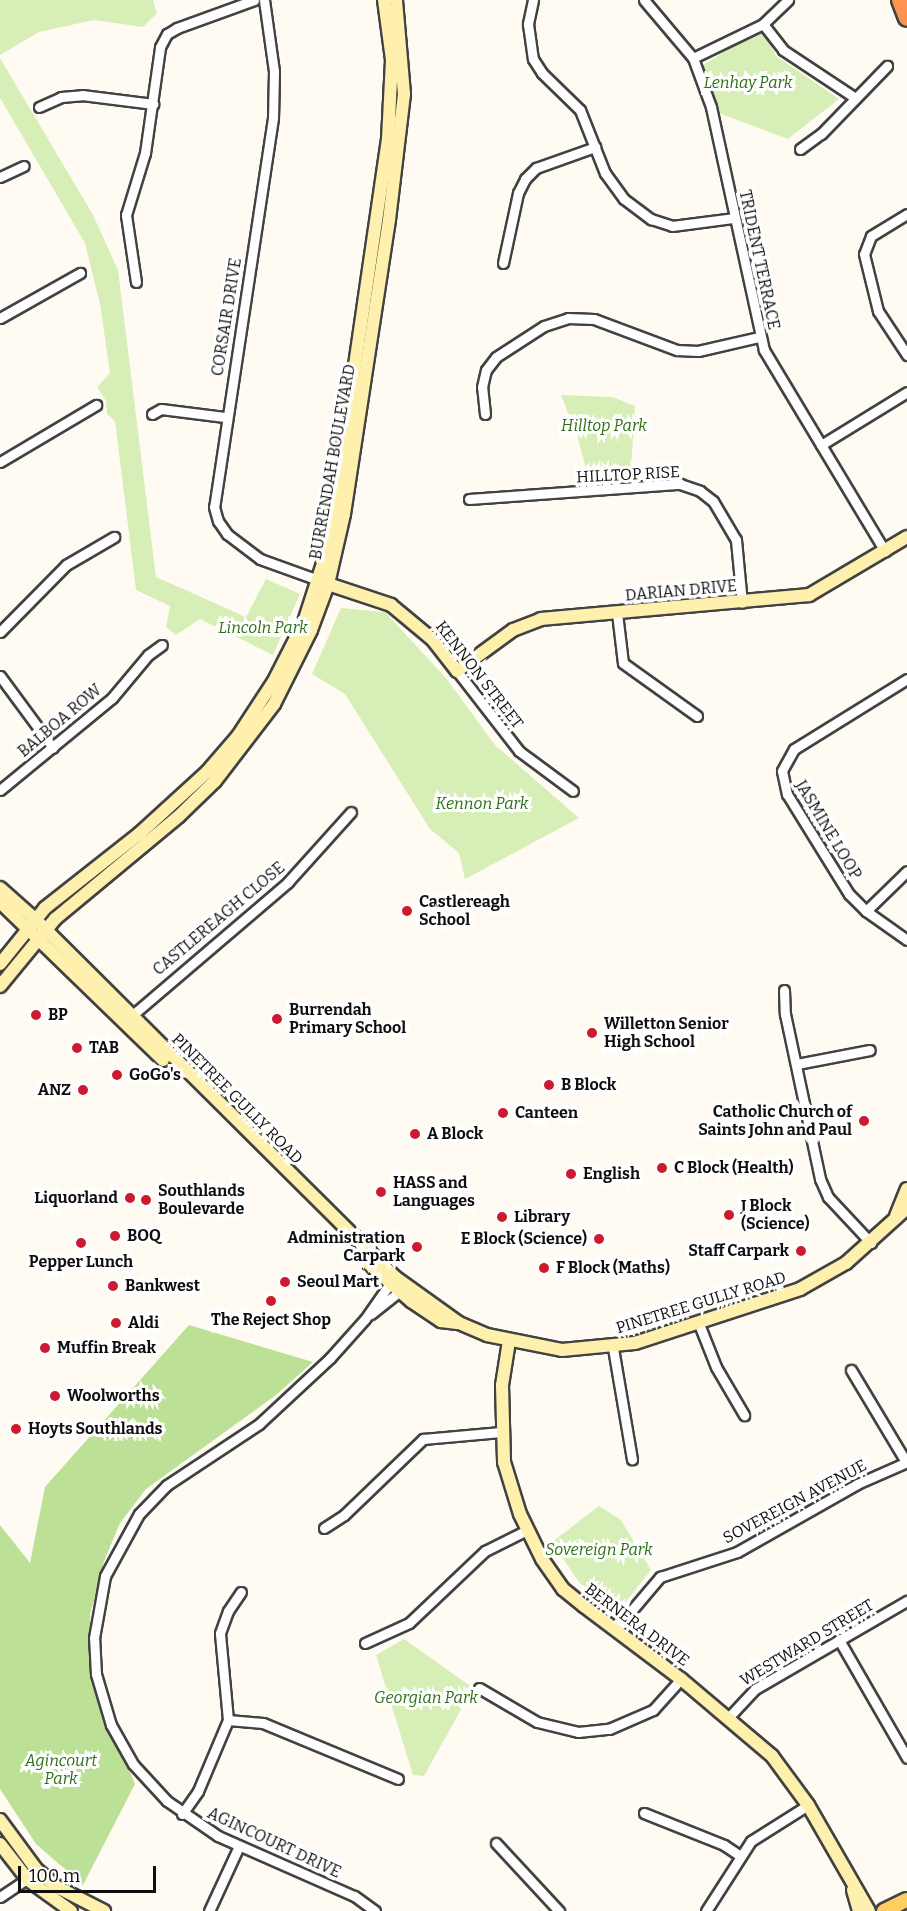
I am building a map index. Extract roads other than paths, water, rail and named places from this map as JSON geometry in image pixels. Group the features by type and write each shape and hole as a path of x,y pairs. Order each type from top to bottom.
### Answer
{"highway":[{"path":"900,0 907,18"}],"main road":[{"name":"BURRENDAH BOULEVARD","path":"0,964 31,923 73,884 171,808 238,736 287,659 323,582 388,139 392,60 384,0"},
{"name":"BURRENDAH BOULEVARD","path":"0,986 41,933 179,816 247,743 297,663 323,582 349,481 402,105 396,0"},
{"name":"DARIAN DRIVE","path":"457,671 526,623 809,595 907,537"},
{"name":"KENNON STREET","path":"323,582 373,597 399,610 433,640 457,671"},
{"name":"PINETREE GULLY ROAD","path":"0,888 31,923 392,1281 459,1323 508,1341 562,1350 613,1348 699,1324 800,1289 871,1244 907,1208"},
{"name":"PINETREE GULLY ROAD","path":"0,902 31,923"},
{"name":"PINETREE GULLY ROAD","path":"41,933 392,1281"},
{"name":"PINETREE GULLY ROAD","path":"896,1217 907,1189"},
{"name":"BERNERA DRIVE","path":"508,1341 501,1432 504,1462 527,1530 563,1589 681,1679 772,1756 808,1805 853,1890 868,1911"},
{"path":"0,1821 36,1869 57,1887 104,1911"},
{"path":"0,1844 28,1880 71,1911"},
{"name":"BERNERA DRIVE","path":"853,1890 859,1911"},
{"path":"884,1911 907,1900"}],"street":[{"path":"136,282 126,215 145,153 160,47 167,34 254,0"},
{"name":"CORSAIR DRIVE","path":"264,0 274,71 273,118 214,493 218,521 260,558 323,582"},
{"path":"533,0 528,24 533,59 542,73 580,110 614,188 651,219 672,226 694,226 735,218"},
{"name":"TRIDENT TERRACE","path":"644,0 693,58 711,107 759,337 770,362 885,550"},
{"path":"693,58 763,24 788,0"},
{"path":"763,24 783,51 854,97"},
{"path":"800,149 821,134 854,97 887,66"},
{"path":"39,107 61,97 82,95 153,104"},
{"path":"502,263 518,193 525,179 536,168 595,147"},
{"path":"0,177 24,166"},
{"path":"907,214 871,236 864,254 879,311 907,355"},
{"path":"0,318 80,273"},
{"path":"485,414 482,387 486,370 496,357 544,326 568,318 594,319 677,350 698,351 759,337"},
{"path":"821,445 907,392"},
{"path":"0,462 96,405"},
{"path":"152,414 161,409 225,417"},
{"name":"HILLTOP RISE","path":"469,499 680,484 700,491 713,501 736,540 742,603"},
{"path":"0,632 66,565 114,537"},
{"path":"617,613 623,663 698,716"},
{"name":"BALBOA ROW","path":"0,790 112,698 148,655 162,645"},
{"name":"KENNON STREET","path":"457,671 519,752 573,791"},
{"path":"0,676 53,748"},
{"name":"JASMINE LOOP","path":"907,680 794,749 782,771 787,794 849,894 866,911 907,940"},
{"name":"CASTLEREAGH CLOSE","path":"129,1018 288,882 351,812"},
{"path":"866,911 907,871"},
{"path":"784,990 820,1179 828,1197 871,1244"},
{"path":"797,1064 870,1050"},
{"name":"AGINCOURT DRIVE","path":"365,1319 392,1281"},
{"name":"AGINCOURT DRIVE","path":"375,1911 354,1896 239,1846 182,1814 145,1779 123,1748 111,1725 96,1674 94,1638 111,1562 126,1533 154,1498 259,1424 365,1319 403,1290"},
{"path":"699,1324 716,1367 744,1415"},
{"path":"613,1348 632,1459"},
{"path":"851,1370 907,1462"},
{"path":"324,1528 344,1515 423,1439 501,1432"},
{"name":"SOVEREIGN AVENUE","path":"615,1630 660,1577 736,1552 857,1484 907,1462"},
{"path":"365,1643 409,1623 485,1551 527,1530"},
{"path":"182,1814 198,1791 228,1720 220,1633 228,1611 241,1592"},
{"name":"WESTWARD STREET","path":"728,1718 755,1689 907,1601"},
{"path":"839,1640 904,1746 907,1758"},
{"path":"478,1688 537,1722 578,1732 609,1728 653,1710 681,1679"},
{"path":"228,1720 263,1723 398,1779"},
{"path":"706,1911 739,1856 765,1829 808,1805"},
{"path":"644,1813 724,1845 739,1856"},
{"path":"496,1843 559,1911"},
{"path":"209,1911 239,1846"},
{"path":"0,1897 28,1880 36,1869"}],"place":[{"name":"Castlereagh School","path":"407,911"},
{"name":"BP","path":"36,1015"},
{"name":"Burrendah Primary School","path":"277,1019"},
{"name":"Willetton Senior High School","path":"592,1033"},
{"name":"TAB","path":"77,1048"},
{"name":"GoGo's","path":"117,1075"},
{"name":"B Block","path":"549,1085"},
{"name":"ANZ","path":"83,1090"},
{"name":"Canteen","path":"503,1113"},
{"name":"Catholic Church of Saints John and Paul","path":"864,1121"},
{"name":"A Block","path":"415,1134"},
{"name":"C Block (Health)","path":"662,1168"},
{"name":"English","path":"571,1174"},
{"name":"HASS and Languages","path":"381,1192"},
{"name":"Liquorland","path":"130,1198"},
{"name":"Southlands Boulevarde","path":"146,1200"},
{"name":"J Block (Science)","path":"729,1215"},
{"name":"Library","path":"502,1217"},
{"name":"BOQ","path":"115,1236"},
{"name":"E Block (Science)","path":"599,1239"},
{"name":"Pepper Lunch","path":"81,1243"},
{"name":"Administration Carpark","path":"417,1247"},
{"name":"Staff Carpark","path":"801,1251"},
{"name":"F Block (Maths)","path":"544,1268"},
{"name":"Seoul Mart","path":"285,1282"},
{"name":"Bankwest","path":"113,1286"},
{"name":"The Reject Shop","path":"271,1301"},
{"name":"Aldi","path":"116,1323"},
{"name":"Muffin Break","path":"45,1348"},
{"name":"Woolworths","path":"55,1396"},
{"name":"Hoyts Southlands","path":"16,1429"}],"park label":[{"name":"Lenhay Park","path":"748,83"},
{"name":"Hilltop Park","path":"604,426"},
{"name":"Lincoln Park","path":"263,628"},
{"name":"Kennon Park","path":"482,804"},
{"name":"Sovereign Park","path":"599,1550"},
{"name":"Georgian Park","path":"426,1698"},
{"name":"Agincourt Park","path":"61,1770"}]}
